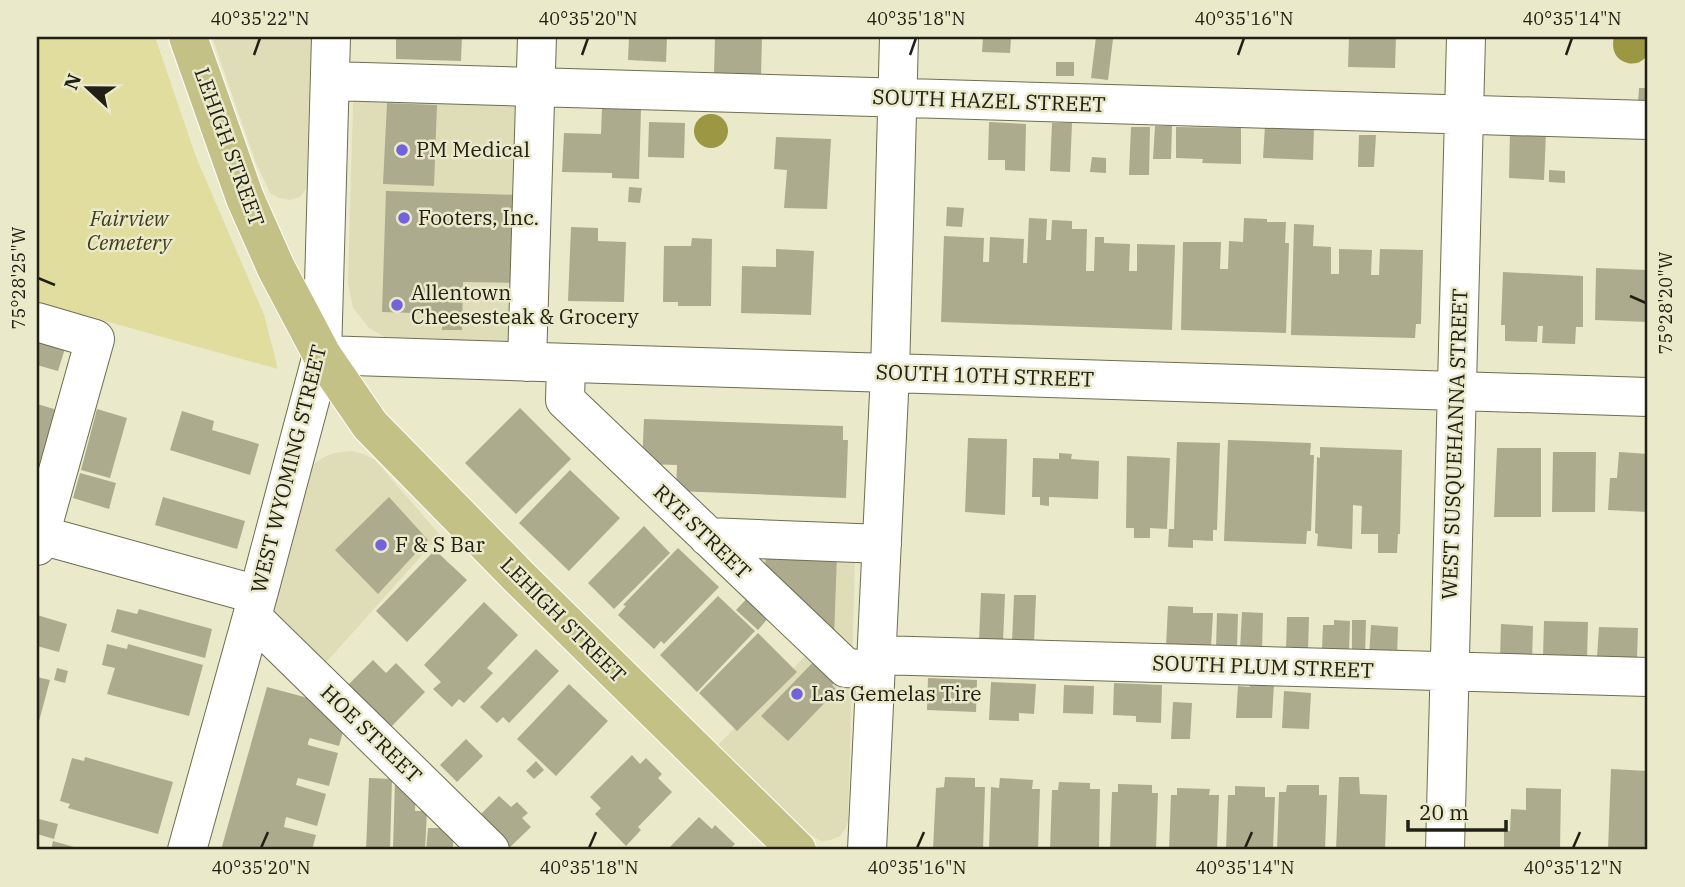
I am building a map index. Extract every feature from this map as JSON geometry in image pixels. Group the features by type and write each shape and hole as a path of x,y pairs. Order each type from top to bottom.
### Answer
{"main road":[{"name":"LEHIGH STREET","path":"188,37 245,198 276,268 322,355 370,425 530,588 797,850"}],"street":[{"name":"WEST WYOMING STREET","path":"187,850 322,355 331,37"},
{"path":"527,362 537,37"},
{"path":"867,850 890,373 899,37"},
{"name":"WEST SUSQUEHANNA STREET","path":"1445,850 1466,37"},
{"name":"SOUTH HAZEL STREET","path":"330,80 1648,120"},
{"path":"37,322 95,338 38,538 255,606"},
{"name":"SOUTH 10TH STREET","path":"322,355 1648,397"},
{"name":"RYE STREET","path":"566,363 565,400 846,668 876,663"},
{"path":"708,537 882,544"},
{"name":"HOE STREET","path":"255,606 490,850"},
{"name":"SOUTH PLUM STREET","path":"876,663 1648,677"}],"shaded area":[{"path":"212,37 311,37 306,189 300,197 290,200 270,193 256,163"},
{"path":"1614,37 1648,37 1644,59 1632,63 1620,59 1615,54"},
{"path":"356,97 511,103 517,108 512,343 392,341 369,328 353,308 348,283 353,103"},
{"path":"711,114 723,119 728,131 723,143 711,148 699,143 694,131 699,119"},
{"path":"351,451 375,460 440,535 322,667 269,615 307,475 322,458"},
{"path":"752,550 855,555 848,821 840,836 830,840 821,841 807,833 717,746 813,648"}],"green space":[{"name":"Fairview Cemetery","path":"37,37 155,37 196,157 264,315 278,369 37,302"}],"building":[{"path":"396,37 462,37 461,61 396,59"},
{"path":"629,37 667,37 666,62 628,60"},
{"path":"715,37 762,37 761,77 714,73"},
{"path":"983,37 1011,37 1010,53 982,52"},
{"path":"1096,37 1113,39 1108,80 1091,78"},
{"path":"1349,37 1396,37 1395,68 1348,67"},
{"path":"1056,62 1074,62 1074,76 1056,76"},
{"path":"1639,88 1648,88 1648,104 1638,103"},
{"path":"387,103 437,105 434,186 383,184"},
{"path":"602,108 641,109 639,179 612,178 612,173 562,172 564,133 601,134"},
{"path":"649,122 685,123 684,158 648,157"},
{"path":"989,122 1026,124 1025,171 1005,170 1005,160 988,160"},
{"path":"1052,123 1072,123 1070,172 1050,171"},
{"path":"1155,126 1172,126 1171,159 1153,159"},
{"path":"1265,126 1314,128 1313,160 1263,158"},
{"path":"1131,127 1150,127 1149,175 1129,175"},
{"path":"1176,127 1241,128 1241,164 1202,163 1203,159 1176,158"},
{"path":"1510,130 1546,132 1544,180 1509,178"},
{"path":"1359,135 1376,135 1374,167 1358,167"},
{"path":"776,137 831,139 827,209 784,208 787,170 774,169"},
{"path":"1092,157 1106,158 1106,173 1090,172"},
{"path":"1549,170 1565,171 1565,183 1549,182"},
{"path":"629,187 642,188 640,203 628,202"},
{"path":"386,191 521,195 518,283 463,282 462,330 442,330 443,314 382,312"},
{"path":"947,207 964,208 962,227 946,226"},
{"path":"1029,218 1047,219 1046,240 1051,240 1052,220 1072,221 1072,229 1087,229 1086,271 1094,271 1095,237 1104,237 1104,243 1130,244 1129,271 1137,271 1137,244 1175,245 1172,330 941,322 944,236 984,238 983,262 989,262 990,237 1024,239 1023,263 1027,263"},
{"path":"1244,218 1286,222 1285,243 1289,243 1286,333 1181,330 1183,242 1221,242 1220,269 1228,269 1229,241 1243,242"},
{"path":"1294,224 1314,225 1313,246 1331,247 1331,274 1339,274 1339,249 1372,250 1371,275 1379,275 1380,249 1423,250 1421,324 1416,324 1415,338 1291,335"},
{"path":"571,227 598,228 598,241 626,242 624,302 568,301"},
{"path":"692,238 712,239 711,306 678,306 678,302 663,302 664,246 691,246"},
{"path":"776,249 814,251 811,315 741,313 742,266 776,267"},
{"path":"1596,268 1648,270 1648,322 1595,320"},
{"path":"1503,272 1583,276 1583,327 1576,327 1575,344 1542,343 1543,326 1538,326 1537,342 1505,341 1505,325 1501,325"},
{"path":"37,333 67,342 58,371 37,365"},
{"path":"37,404 61,411 37,495"},
{"path":"520,408 571,459 516,514 465,463"},
{"path":"97,409 127,418 110,478 81,470"},
{"path":"182,411 214,421 212,430 259,444 250,475 170,450"},
{"path":"644,419 843,426 843,440 848,440 846,498 676,491 677,465 642,464"},
{"path":"968,438 1007,439 1005,515 965,512"},
{"path":"1228,440 1311,443 1310,455 1314,455 1311,531 1307,531 1306,544 1224,541"},
{"path":"1177,442 1220,443 1217,530 1213,530 1213,541 1193,540 1193,548 1168,547 1169,529 1174,529"},
{"path":"1320,447 1402,450 1397,553 1378,553 1378,534 1361,534 1362,506 1353,505 1352,549 1317,546 1317,457 1320,458"},
{"path":"1497,448 1541,448 1541,517 1494,517"},
{"path":"1553,452 1596,452 1595,512 1552,512"},
{"path":"1619,452 1648,454 1648,512 1608,510 1610,478 1617,478"},
{"path":"1059,453 1072,454 1071,459 1099,461 1098,499 1049,497 1049,506 1040,505 1040,497 1032,497 1033,458 1059,459"},
{"path":"1127,456 1170,458 1167,529 1150,528 1150,538 1134,538 1134,528 1126,528"},
{"path":"570,470 620,518 569,571 519,523"},
{"path":"80,473 116,483 109,509 73,498"},
{"path":"163,497 245,521 237,549 155,525"},
{"name":"F & S Bar","path":"389,497 428,540 378,594 335,550"},
{"path":"644,526 670,553 614,609 588,583"},
{"path":"678,548 719,587 664,644 661,641 654,649 618,615 626,606 623,605"},
{"path":"435,550 467,580 407,642 376,611"},
{"path":"766,551 837,554 834,638 765,572"},
{"path":"755,590 776,609 758,630 736,610"},
{"path":"981,593 1005,594 1003,642 979,642"},
{"path":"1014,595 1036,595 1034,643 1012,642"},
{"path":"718,596 755,631 697,692 660,655"},
{"path":"484,602 518,635 487,668 493,673 464,703 459,699 452,707 433,689 441,682 424,665"},
{"path":"1168,606 1193,607 1193,613 1213,613 1211,647 1166,646"},
{"path":"117,609 137,614 139,609 212,629 205,658 111,632"},
{"path":"1242,612 1263,613 1262,650 1240,649"},
{"path":"1217,613 1238,614 1237,649 1216,648"},
{"path":"37,615 67,624 59,652 37,646"},
{"path":"1287,617 1309,617 1308,651 1286,651"},
{"path":"1334,620 1350,621 1349,651 1322,649 1323,625 1334,625"},
{"path":"1352,620 1366,620 1365,655 1352,655"},
{"path":"1544,621 1588,622 1587,659 1543,658"},
{"path":"1501,624 1533,626 1532,661 1500,660"},
{"path":"1371,625 1398,627 1397,657 1369,656"},
{"path":"1599,627 1638,628 1637,659 1597,657"},
{"path":"758,633 797,672 737,731 699,693"},
{"path":"107,644 127,649 128,644 203,665 189,716 107,694 115,668 102,665"},
{"path":"536,649 559,671 509,723 503,717 497,723 480,707"},
{"path":"822,653 843,674 832,685 837,690 788,741 761,716"},
{"path":"373,660 386,673 396,663 425,692 391,727 348,685"},
{"path":"57,668 68,671 65,683 54,680"},
{"path":"37,677 50,680 38,725 37,725"},
{"path":"928,678 977,680 976,712 927,710"},
{"path":"991,682 1036,684 1034,714 1019,713 1019,721 989,720"},
{"path":"1114,683 1162,685 1161,723 1136,722 1136,716 1113,715"},
{"path":"1249,683 1274,684 1272,718 1236,718 1238,686 1250,687"},
{"path":"569,684 608,721 556,776 517,739"},
{"path":"1064,685 1094,686 1093,714 1063,713"},
{"path":"267,687 334,705 344,728 339,746 310,738 308,742 308,745 338,753 329,786 298,778 297,781 296,785 326,794 317,826 286,817 284,827 316,835 312,850 221,850"},
{"path":"1284,691 1311,693 1309,729 1282,728"},
{"path":"1173,702 1192,703 1190,739 1171,739"},
{"path":"466,739 483,756 457,782 440,765"},
{"path":"632,755 640,764 646,758 662,774 658,778 672,792 638,827 641,830 626,846 595,814 601,808 590,797"},
{"path":"85,757 173,782 158,834 68,808 70,804 60,801 72,758 84,761"},
{"path":"536,761 544,770 534,779 526,771"},
{"path":"1611,769 1648,771 1648,850 1608,850"},
{"path":"945,777 975,778 975,787 985,787 983,850 933,850 936,788 944,787"},
{"path":"1339,777 1359,777 1360,794 1387,795 1385,850 1336,850"},
{"path":"369,778 392,779 390,850 366,850"},
{"path":"1000,778 1033,780 1032,789 1040,789 1038,850 989,850 991,787 999,788"},
{"path":"395,780 416,781 415,811 427,811 425,850 393,850"},
{"path":"1059,782 1090,783 1090,789 1100,789 1099,850 1050,850 1052,790 1058,790"},
{"path":"1118,784 1152,785 1152,793 1158,793 1156,850 1110,850 1112,792 1118,792"},
{"path":"1287,785 1319,785 1319,795 1327,795 1325,850 1277,850 1279,792 1286,792"},
{"path":"1235,786 1265,787 1265,797 1275,797 1273,850 1226,850 1228,795 1235,795"},
{"path":"1177,788 1210,789 1209,795 1219,795 1217,850 1169,850 1171,795 1177,795"},
{"path":"1526,788 1561,789 1560,850 1504,850 1504,831 1510,831 1511,809 1526,810"},
{"path":"499,796 511,807 517,802 528,813 522,818 531,827 507,850 475,820"},
{"path":"699,817 712,829 715,825 735,844 731,848 733,850 667,850"},
{"path":"39,819 58,824 54,839 37,834"},
{"path":"428,828 453,828 453,850 426,850"},
{"path":"53,841 81,849 81,850 51,850"}],"place":[{"name":"PM Medical","path":"402,150"},
{"name":"Footers, Inc.","path":"404,218"},
{"name":"Allentown Cheesesteak & Grocery","path":"397,305"},
{"name":"F & S Bar","path":"381,545"},
{"name":"Las Gemelas Tire","path":"797,694"}]}
